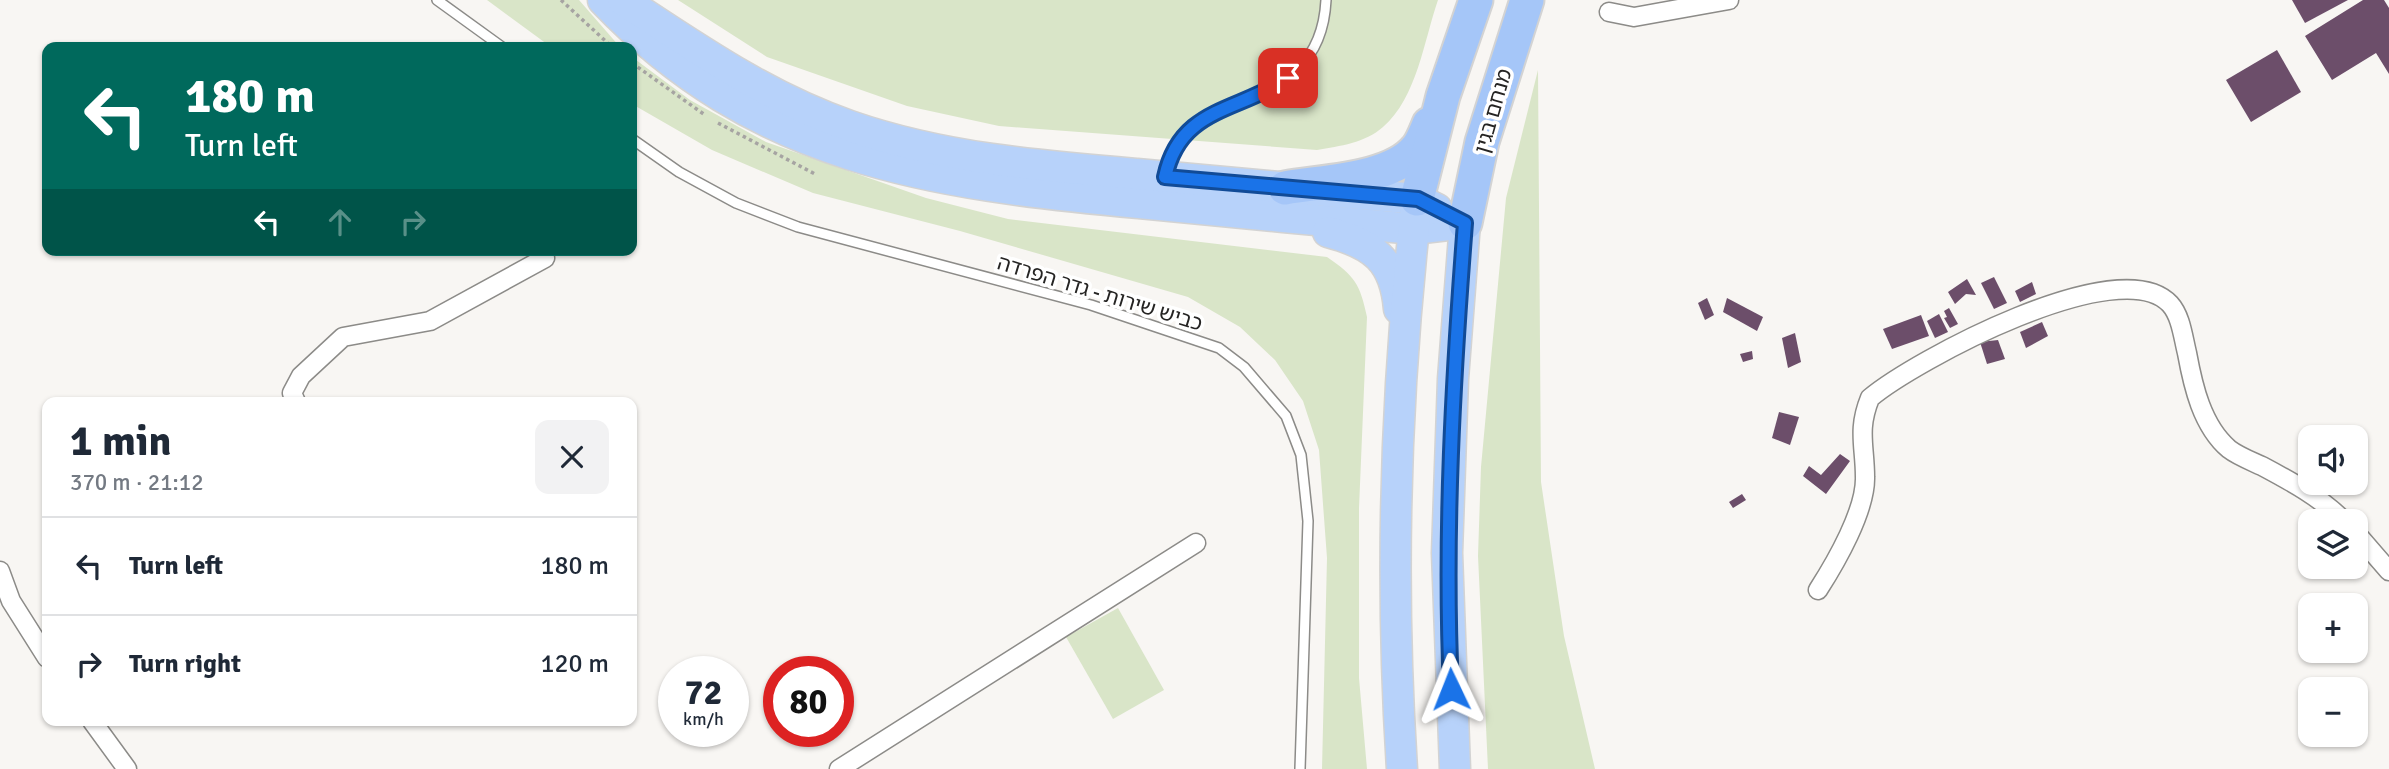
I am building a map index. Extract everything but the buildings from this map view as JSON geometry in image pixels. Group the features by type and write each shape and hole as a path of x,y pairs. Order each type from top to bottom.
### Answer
{"highway":[{"path":"603,0 677,68 719,97 793,134 874,164 1033,194 1267,215 1416,214"},
{"path":"623,0 733,73 804,108 892,140 986,158 1285,188 1465,223 1453,379 1447,553 1455,769"},
{"path":"1402,769 1395,618 1402,358 1416,214 1443,96 1476,0"},
{"name":"מנחם בגין","path":"1465,223 1482,142 1527,0"},
{"path":"1285,188 1368,174 1400,163 1418,148 1443,96"},
{"path":"1267,215 1353,240 1380,257 1397,287 1402,358"}],"street":[{"path":"1609,12 1634,17 1728,0"},
{"path":"294,397 292,393 301,376 343,338 430,321 545,258"},
{"path":"1818,590 1859,513 1866,478 1862,419 1870,398 1991,326 2059,301 2091,295 2124,291 2152,293 2170,304 2182,328 2202,410 2214,430 2229,449 2321,499 2331,509"},
{"path":"839,769 1196,543"},
{"path":"2368,547 2389,571"},
{"path":"0,571 11,601 42,651"},
{"path":"96,726 127,769"}],"lane":[{"path":"437,0 495,42"},
{"path":"1165,177 1170,154 1188,128 1273,88 1303,67 1322,33 1326,0"},
{"name":"כביש שירות - גדר הפרדה","path":"637,143 679,172 736,203 798,227 1127,317 1219,348 1244,367 1286,416 1301,455 1308,521 1300,769"}],"path":[{"path":"561,0 607,42"}],"green space":[{"path":"487,0 579,0 616,42 544,42"},
{"path":"678,0 1438,0 1412,85 1395,115 1368,137 1317,150 999,126 907,106 767,57"},
{"path":"637,61 690,100 766,142 926,198 1008,219 1327,257 1344,270 1359,289 1367,317 1359,508 1359,678 1367,769 1322,769 1327,558 1319,450 1303,401 1275,360 1240,327 1188,297 960,231 813,193 712,150 637,107"},
{"path":"1538,70 1541,482 1564,636 1595,769 1488,769 1478,556 1481,467 1506,198"},
{"path":"1118,608 1164,690 1113,719 1066,637"}],"route":[{"path":"1288,78 1273,88 1188,128 1170,154 1165,177 1418,199 1465,223 1453,379 1447,553 1451,689"}]}
